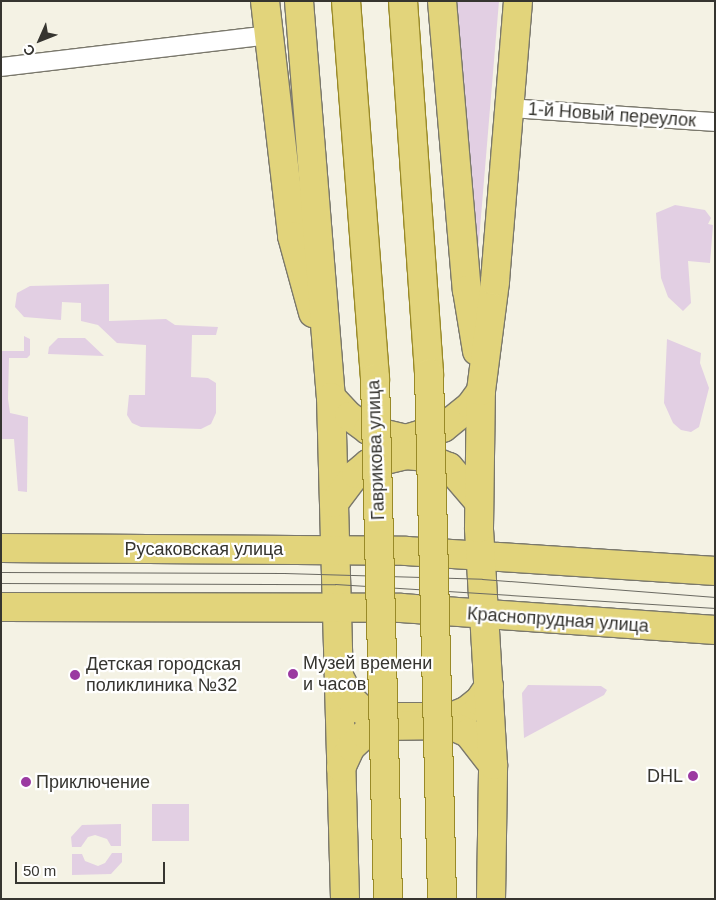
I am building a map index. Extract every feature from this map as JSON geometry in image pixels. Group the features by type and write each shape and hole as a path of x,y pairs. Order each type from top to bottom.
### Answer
{"main road":[{"path":"265,1 292,236 330,387 349,416 368,430 406,439 443,428 471,405 481,385 467,290 460,188 442,1"},
{"path":"299,1 319,228 330,387 345,899"},
{"name":"Гаврикова улица","path":"346,1 374,378 388,899"},
{"path":"402,1 429,373 442,899"},
{"path":"491,899 493,765 486,615 480,555 481,385 495,281 518,1"},
{"path":"334,503 356,474 368,464 406,455 424,457 449,467 479,502"},
{"name":"Русаковская улица","path":"1,548 406,551 480,555"},
{"path":"480,555 715,571"},
{"path":"1,607 336,609"},
{"name":"Краснопрудная улица","path":"336,609 401,608 715,630"},
{"path":"340,678 350,698 362,710 380,717 451,716 466,711 479,702 489,686"},
{"path":"341,768 351,747 365,734 381,726 450,725 468,733 493,765"}],"street":[{"path":"1,67 270,35"},
{"name":"1-й Новый переулок","path":"509,108 715,122"}],"shaded area":[{"path":"450,1 499,1 475,288"},
{"path":"675,205 705,210 711,218 708,224 713,225 710,263 688,261 691,303 683,311 668,297 661,278 656,213"},
{"path":"109,284 109,321 166,319 175,325 218,327 216,335 192,335 191,377 208,378 216,383 216,413 211,424 201,429 141,427 132,423 127,415 129,395 145,395 146,345 117,343 98,325 81,321 81,303 62,302 61,320 24,317 15,307 17,293 30,286"},
{"path":"24,336 30,339 30,355 27,358 9,358 8,399 10,413 28,417 27,492 18,491 14,439 1,439 1,351 24,351"},
{"path":"58,338 85,338 104,356 48,354 49,347"},
{"path":"667,339 701,353 700,363 709,388 699,427 691,432 681,430 673,423 664,403"},
{"path":"528,685 601,686 607,690 604,695 524,738 522,693"},
{"path":"152,804 189,804 189,841 152,841"},
{"path":"121,824 121,846 111,846 107,839 95,835 88,837 81,847 72,847 71,837 82,825"},
{"path":"112,853 122,853 122,862 111,874 72,875 72,854 82,854 85,861 98,866 105,863"}],"tram line":[{"path":"1,572 284,573 482,579 715,597"},
{"path":"1,583 335,584 715,608"}],"place":[{"name":"Музей времени и часов","path":"293,674"},
{"name":"Детская городская поликлиника №32","path":"75,675"},
{"name":"DHL","path":"693,776"},
{"name":"Приключение","path":"26,782"}]}
